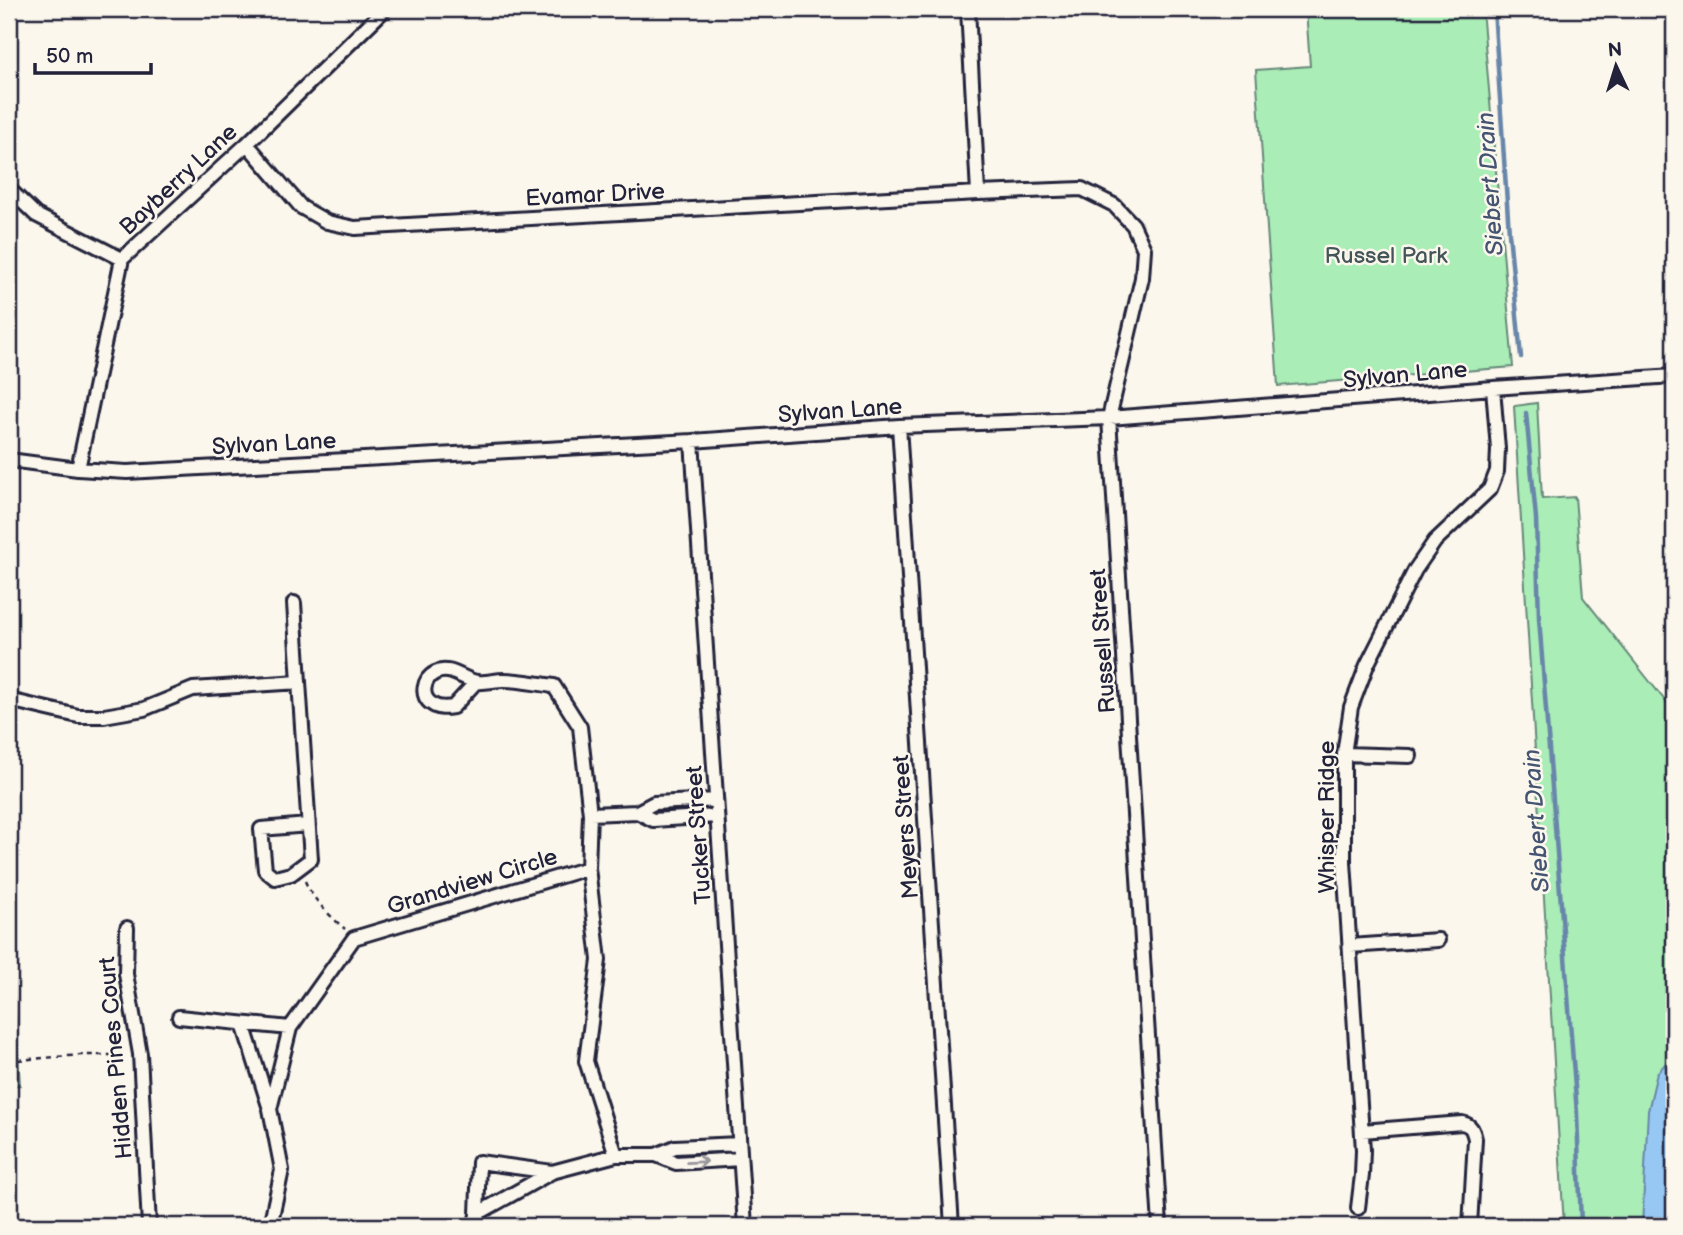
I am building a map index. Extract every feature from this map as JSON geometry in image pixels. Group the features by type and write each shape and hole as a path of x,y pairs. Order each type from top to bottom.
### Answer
{"street":[{"name":"Bayberry Lane","path":"78,469 121,259 247,144 386,9"},
{"path":"968,9 978,193"},
{"name":"Evamar Drive","path":"247,144 301,206 327,222 355,228 978,193"},
{"path":"9,189 36,215 121,259"},
{"name":"Russell Street","path":"978,193 1082,190 1114,205 1133,225 1144,248 1142,278 1109,418 1160,1226"},
{"name":"Sylvan Lane","path":"9,460 127,472 692,441 899,426 1109,418 1674,376"},
{"name":"Whisper Ridge","path":"1358,1208 1362,1175 1362,1131 1344,862 1344,754 1351,707 1367,665 1415,570 1435,541 1490,489 1497,471 1498,449 1493,388"},
{"name":"Meyers Street","path":"899,426 952,1226"},
{"name":"Tucker Street","path":"692,441 745,1226"},
{"path":"294,603 311,859 291,874 275,878 265,870 261,829 308,825"},
{"path":"476,682 505,680 554,686 580,727 590,814 588,868"},
{"path":"9,700 78,716 104,716 144,709 193,689 299,682"},
{"path":"1344,754 1410,756"},
{"path":"590,814 637,812 654,803 716,800"},
{"path":"637,812 653,820 717,816"},
{"name":"Grandview Circle","path":"354,939 588,868 599,960 586,1061 616,1154"},
{"name":"Hidden Pines Court","path":"127,928 126,974 140,1054 149,1226"},
{"path":"270,1109 290,1028 354,939"},
{"path":"1350,946 1438,940"},
{"path":"179,1017 290,1028"},
{"path":"243,1024 270,1109 282,1170 270,1226"},
{"path":"1362,1131 1468,1124 1475,1139 1470,1226"},
{"path":"656,1155 675,1147 739,1144"},
{"path":"476,1220 552,1172 616,1154 656,1155 676,1163 740,1159"},
{"path":"476,1220 479,1162 552,1172"}],"path":[{"path":"299,868 314,897 354,939"},
{"path":"18,1060 140,1054"}],"green space":[{"name":"Russel Park","path":"1306,9 1482,9 1513,367 1278,386 1256,70 1310,66"},
{"path":"1537,403 1542,499 1575,497 1583,597 1674,712 1674,1226 1564,1226 1514,406"},
{"path":"9,964 12,964 20,1085 9,1086"}],"water":[{"path":"1667,1062 1674,1063 1674,1226 1642,1226 1648,1111 1657,1073"}],"waterway":[{"name":"Siebert Drain","path":"1494,9 1509,233 1521,357"},
{"name":"Siebert Drain","path":"1526,413 1536,518 1539,618 1577,1113 1581,1226"}]}
